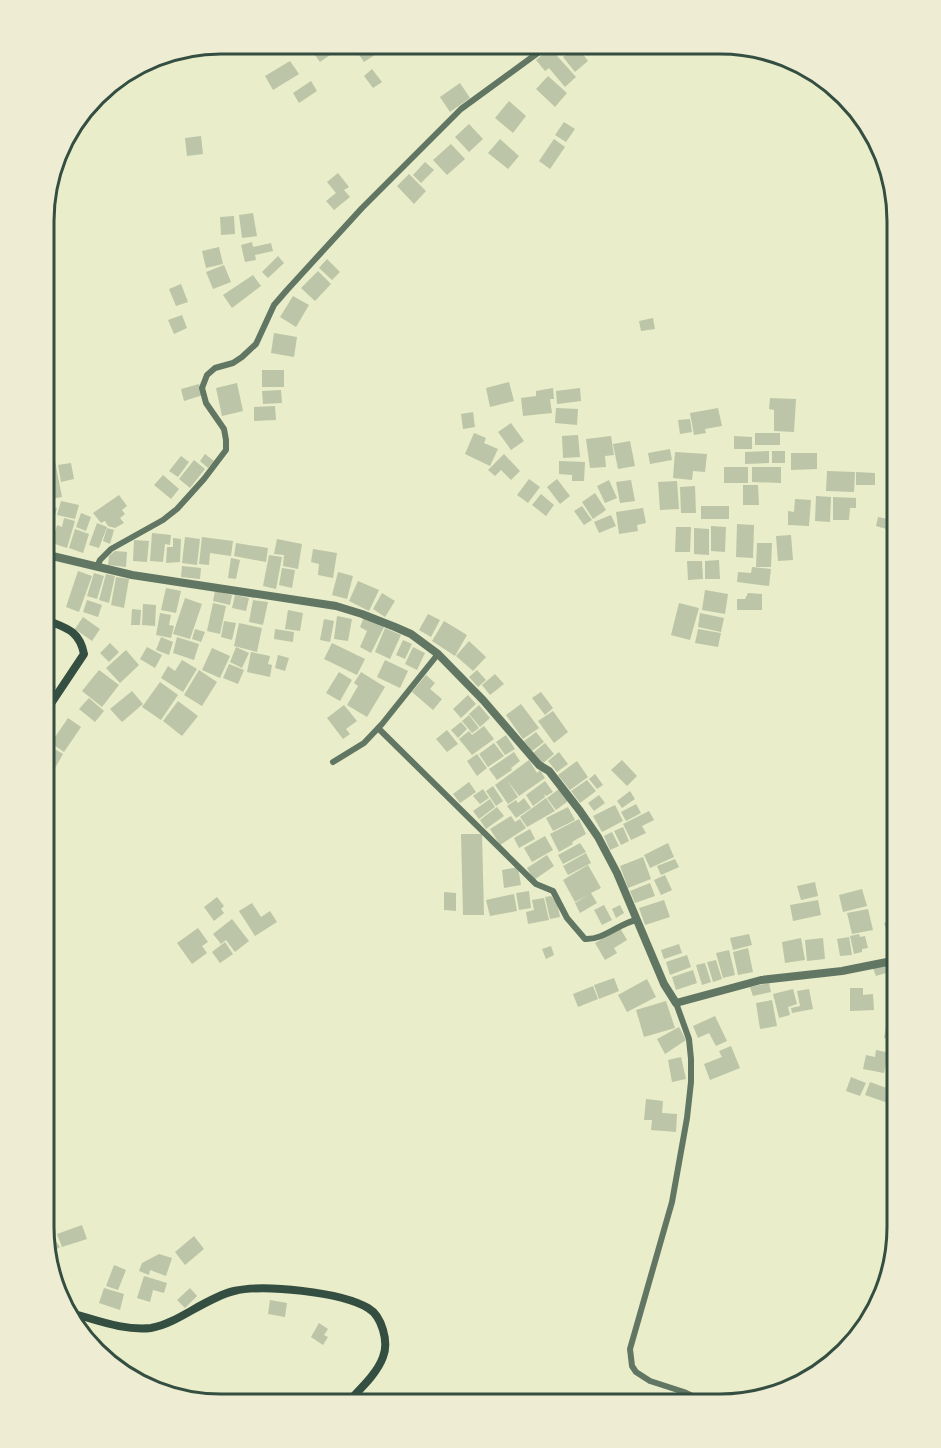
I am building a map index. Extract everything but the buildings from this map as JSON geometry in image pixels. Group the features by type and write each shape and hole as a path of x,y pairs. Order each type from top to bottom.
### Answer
{"main road":[{"path":"54,623 75,632 82,642 84,654 54,699"},
{"path":"79,1315 137,1329 154,1327 168,1323 219,1296 246,1289 315,1293 352,1302 369,1308 378,1318 385,1345 380,1365 355,1394"}],"street":[{"path":"97,567 100,560 111,549 163,520 177,509 204,480 226,450 224,429 206,404 202,388 207,375 215,369 233,363 256,344 274,305 286,290 362,208 461,109 537,54"},
{"path":"54,556 132,575 336,606 411,634 438,654 483,700 539,765 549,771 565,790 598,837 616,873 664,984 676,1003 689,1039 691,1082 672,1202 630,1349 632,1366 636,1372 650,1381 688,1394"},
{"path":"333,762 364,742 378,728 438,654"},
{"path":"378,728 536,884 553,891 567,918 585,939 596,939 626,922 636,920"},
{"path":"676,1003 761,980 842,971 887,962"}]}
